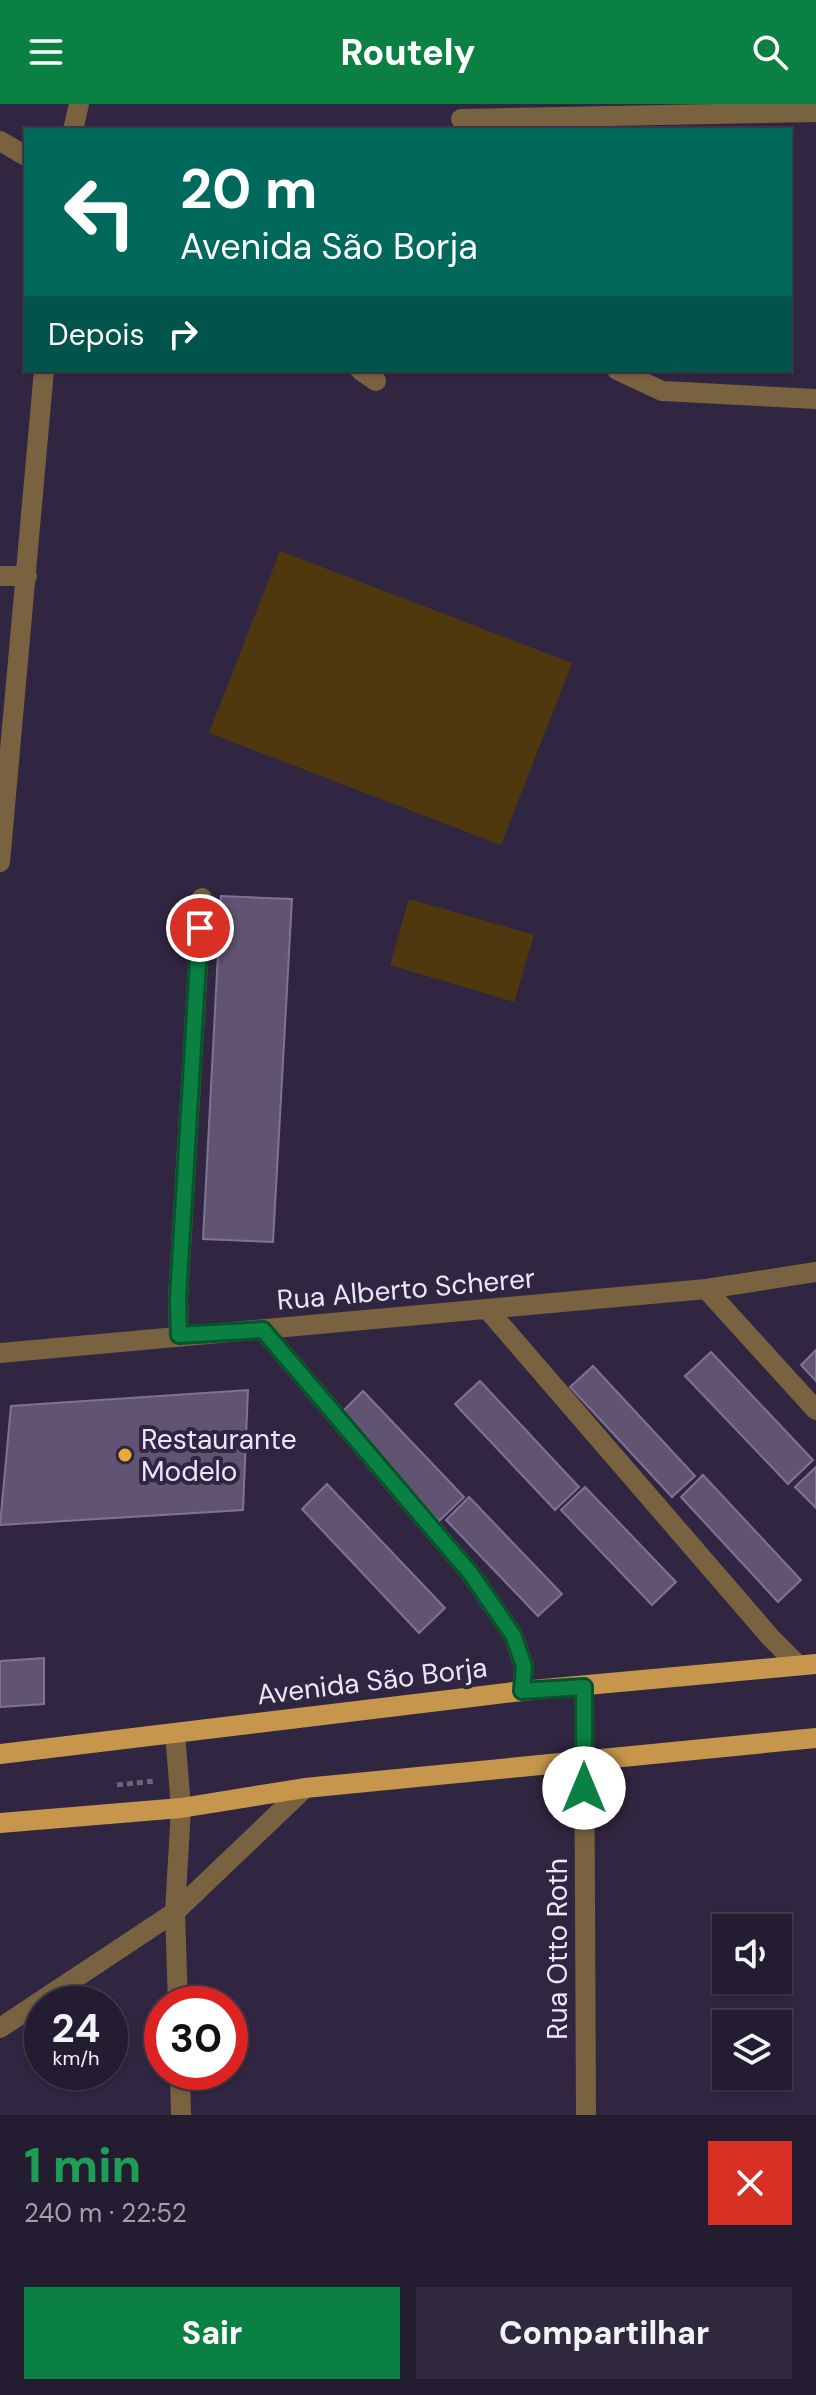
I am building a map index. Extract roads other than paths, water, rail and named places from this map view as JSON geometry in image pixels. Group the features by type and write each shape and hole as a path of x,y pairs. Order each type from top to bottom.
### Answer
{"main road":[{"name":"Avenida São Borja","path":"0,1754 522,1691 807,1664"},
{"path":"0,1823 181,1808 305,1788 816,1738"}],"street":[{"path":"73,128 79,104"},
{"path":"461,118 816,112"},
{"path":"0,141 24,155"},
{"path":"0,862 44,372"},
{"path":"621,372 662,391 816,399"},
{"path":"0,576 27,576"},
{"path":"179,1335 178,1298 202,898"},
{"name":"Rua Alberto Scherer","path":"0,1353 706,1289 816,1272"},
{"path":"706,1289 816,1410"},
{"path":"488,1310 807,1664"},
{"path":"263,1330 471,1574 513,1635 524,1666 522,1691"},
{"name":"Rua Otto Roth","path":"584,1687 586,2115"},
{"path":"175,1733 181,1808 175,1912 177,1986"},
{"path":"0,2028 175,1912 305,1788"},
{"path":"180,2090 181,2115"}],"place":[{"name":"Restaurante Modelo","path":"125,1455"}]}
